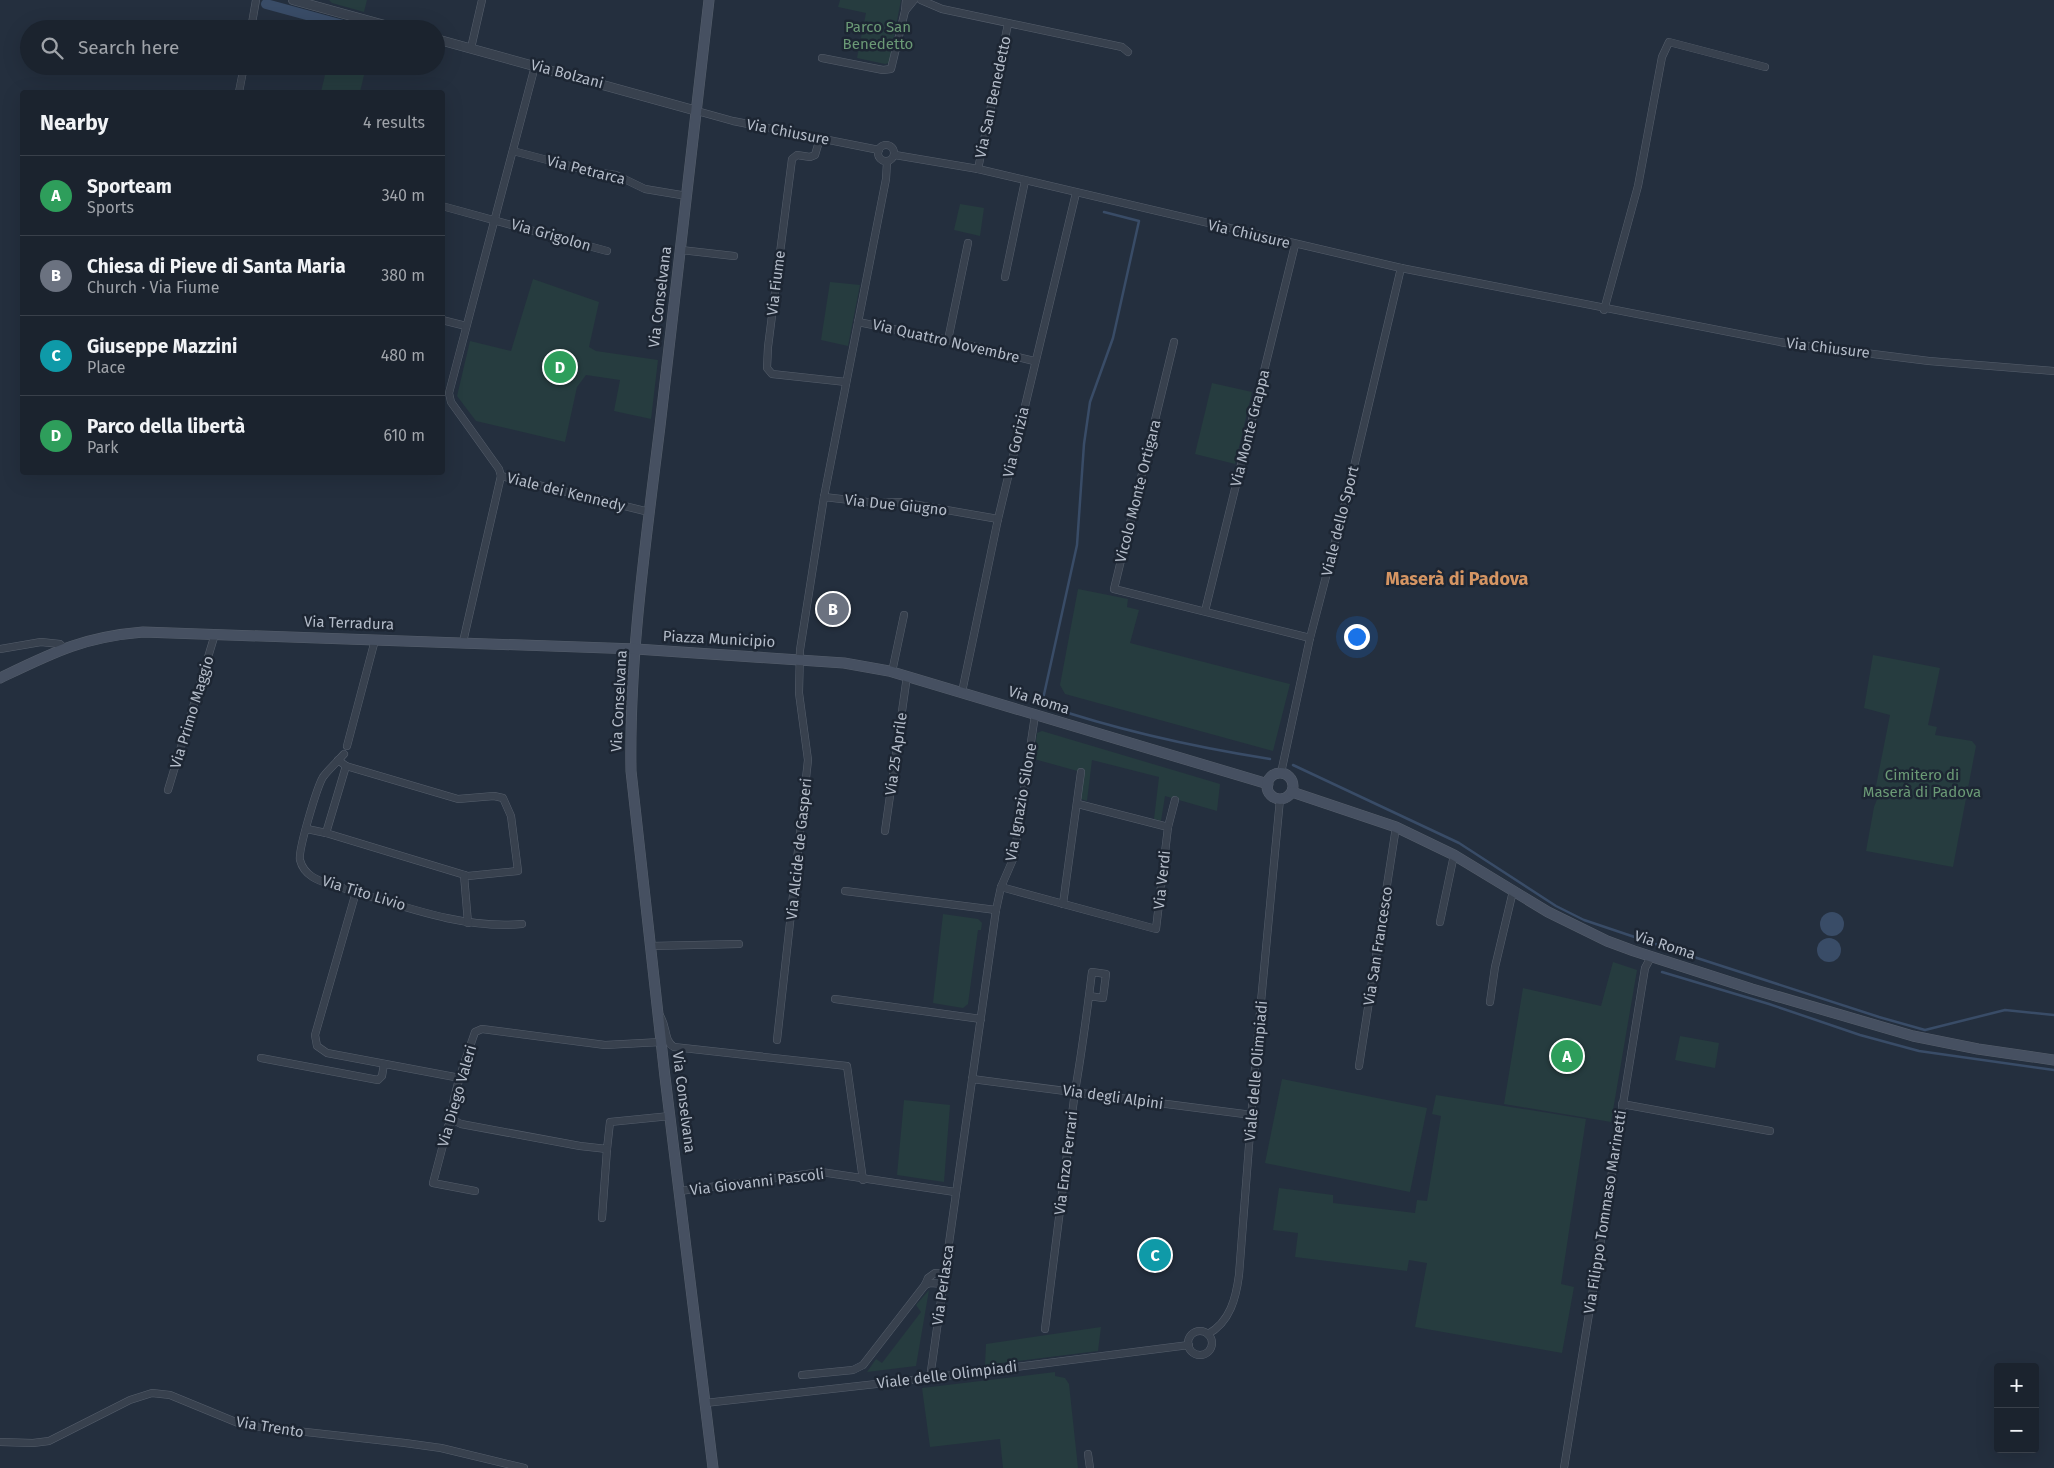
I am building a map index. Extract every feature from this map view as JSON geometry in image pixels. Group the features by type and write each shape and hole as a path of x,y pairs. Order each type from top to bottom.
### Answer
{"main road":[{"name":"Via Conselvana","path":"709,0 649,512 636,649 631,771 661,1042 713,1468"},
{"name":"Via Terradura","path":"0,678 63,648 90,639 124,634 169,632 636,649"},
{"name":"Piazza Municipio","path":"636,649 800,659"},
{"name":"Via Roma","path":"800,659 844,663 907,676 1268,784"},
{"path":"1281,773 1292,779 1292,792 1287,797 1280,798 1269,792 1268,784 1271,777 1281,773"},
{"name":"Via Roma","path":"1292,792 1396,827 1454,855 1513,891 1578,927 1607,941 1651,957 1912,1036 2054,1060"}],"street":[{"path":"253,20 256,0"},
{"path":"293,0 315,3 370,20"},
{"path":"471,48 482,0"},
{"path":"822,58 884,70 891,69 906,0"},
{"path":"905,11 914,0"},
{"name":"Via San Benedetto","path":"921,0 942,9 1122,47 1128,52"},
{"name":"Via San Benedetto","path":"932,0 942,9"},
{"name":"Via San Benedetto","path":"978,170 1008,24"},
{"name":"Via Bolzani","path":"445,41 697,111"},
{"path":"1604,310 1638,186 1662,57 1669,42 1764,67"},
{"name":"Viale dei Kennedy","path":"535,66 451,378 449,393 451,402 499,469 501,476 649,512"},
{"path":"239,90 242,75"},
{"name":"Via Chiusure","path":"697,111 733,121 879,150 882,146 890,146 895,155 978,170 1295,245 1604,310 1785,343 1929,361 2054,371"},
{"name":"Via Fiume","path":"820,138 815,155 810,157 797,155 792,159 768,346 767,368 772,374 846,382"},
{"path":"879,150 880,158 887,162"},
{"name":"Via Petrarca","path":"513,151 586,170 616,175 645,189 687,196"},
{"path":"887,162 892,160 895,155"},
{"path":"800,659 824,497 886,180 887,162"},
{"path":"1005,276 1025,181"},
{"name":"Via Gorizia","path":"962,692 998,519 1034,361 1076,194"},
{"name":"Via Grigolon","path":"445,207 608,251"},
{"path":"948,340 968,243"},
{"name":"Via Monte Grappa","path":"1205,611 1295,245"},
{"path":"681,250 734,256"},
{"name":"Viale dello Sport","path":"1281,773 1310,638 1355,463 1401,268"},
{"path":"445,321 466,326"},
{"name":"Via Quattro Novembre","path":"858,322 948,340 1034,361"},
{"name":"Vicolo Monte Ortigara","path":"1174,342 1114,589 1205,611"},
{"path":"463,642 501,476"},
{"name":"Via Due Giugno","path":"824,497 876,503 901,502 998,519"},
{"path":"1205,611 1310,638"},
{"path":"892,672 904,615"},
{"name":"Via Primo Maggio","path":"168,790 215,634"},
{"path":"347,746 375,640"},
{"path":"0,648 41,642 60,644 63,648"},
{"name":"Via Alcide de Gasperi","path":"777,1040 808,760 799,693 800,659"},
{"name":"Via 25 Aprile","path":"885,831 907,676"},
{"name":"Via Ignazio Silone","path":"1001,887 1014,857 1035,715"},
{"name":"Via Tito Livio","path":"344,754 322,779 301,846 300,860 306,872 317,880 468,924 522,924"},
{"path":"307,829 326,832 464,875 473,876 518,871 511,816 503,798 458,799 346,766 338,760"},
{"path":"326,832 346,766"},
{"path":"1063,904 1081,772"},
{"name":"Viale delle Olimpiadi","path":"1208,1334 1228,1316 1237,1291 1280,798"},
{"path":"1078,804 1168,827 1175,800"},
{"name":"Via Verdi","path":"1001,887 1156,929 1168,827"},
{"name":"Via San Francesco","path":"1359,1066 1396,827"},
{"path":"1440,922 1454,855"},
{"path":"464,875 468,924"},
{"name":"Via Perlasca","path":"930,1378 955,1192 996,910 1001,887"},
{"path":"845,891 996,910"},
{"path":"1490,1002 1495,966 1513,891"},
{"path":"356,892 315,1040 316,1046 326,1053 460,1078"},
{"path":"650,946 738,944"},
{"name":"Via Filippo Tommaso Marinetti","path":"1564,1468 1645,968 1651,957"},
{"name":"Via Enzo Ferrari","path":"1045,1329 1089,996"},
{"path":"835,999 981,1018"},
{"path":"658,1013 665,1021 668,1041 674,1048 848,1066 863,1180 955,1192"},
{"name":"Via Diego Valeri","path":"475,1191 433,1183 448,1126 453,1120 452,1112 460,1078 475,1032 482,1029 605,1045 661,1042"},
{"path":"261,1058 378,1080 382,1076 384,1064"},
{"name":"Via degli Alpini","path":"972,1079 1252,1115"},
{"path":"1622,1104 1770,1131"},
{"path":"602,1218 610,1122 670,1116"},
{"path":"453,1120 479,1128 607,1149"},
{"name":"Via Giovanni Pascoli","path":"680,1191 821,1172 863,1180"},
{"path":"802,1375 853,1370 863,1365 925,1285 928,1278 934,1272 945,1274"},
{"path":"925,1285 930,1283 944,1284"},
{"path":"1202,1331 1208,1334 1212,1343 1206,1353 1194,1353 1189,1345 1189,1338 1195,1332 1202,1331"},
{"name":"Viale delle Olimpiadi","path":"705,1403 930,1378 1189,1345"},
{"name":"Via Trento","path":"0,1442 33,1443 50,1441 130,1400 152,1393 170,1395 243,1424 441,1448 524,1468"},
{"path":"1088,1454 1090,1468"}],"green space":[{"path":"329,0 367,0 364,12 332,3"},
{"name":"Parco San Benedetto","path":"840,0 901,0 889,63 885,64 857,58 866,13 838,7"},
{"path":"325,75 364,75 360,90 321,90"},
{"path":"960,204 984,208 980,236 954,230"},
{"path":"533,279 599,302 589,347 596,351 658,360 651,419 614,411 620,380 586,375 577,387 565,442 476,421 457,396 470,341 511,351"},
{"path":"830,282 860,285 848,346 821,340"},
{"path":"1212,383 1252,392 1235,464 1195,454"},
{"path":"1078,589 1128,599 1127,607 1139,610 1130,643 1290,684 1273,751 1065,694 1060,685"},
{"name":"Cimitero di Maserà di Padova","path":"1873,655 1940,668 1928,725 1937,727 1935,735 1972,741 1976,746 1953,867 1866,851 1874,807 1878,797 1874,796 1890,715 1864,708"},
{"path":"1042,731 1220,784 1217,811 1165,796 1161,821 1154,819 1159,777 1092,760 1087,801 1081,799 1081,772 1034,759 1037,733"},
{"path":"943,914 978,919 982,923 981,930 978,930 968,1004 963,1008 933,1003"},
{"path":"1613,962 1637,970 1611,1122 1504,1104 1523,988 1601,1006"},
{"path":"1680,1036 1719,1043 1715,1068 1675,1060"},
{"path":"1282,1079 1427,1108 1410,1192 1265,1163"},
{"path":"1436,1095 1586,1119 1561,1284 1574,1287 1562,1353 1415,1327 1427,1263 1409,1260 1407,1271 1295,1257 1298,1233 1273,1230 1279,1188 1333,1195 1333,1203 1415,1213 1417,1200 1427,1201 1441,1116 1432,1114"},
{"path":"904,1100 950,1105 944,1182 897,1175"},
{"path":"929,1290 916,1366 867,1372 876,1359 882,1363 921,1312 916,1305"},
{"path":"1101,1327 1098,1351 985,1365 986,1344"},
{"path":"1055,1372 1055,1376 1065,1378 1069,1384 1078,1468 1003,1468 1000,1439 930,1447 922,1388"}],"water":[{"path":"1832,912 1840,916 1844,924 1840,932 1832,936 1824,932 1820,924 1824,916"},
{"path":"1829,938 1834,939 1840,945 1840,955 1834,961 1829,962 1824,961 1818,955 1817,950 1818,945 1824,939"}],"waterway":[{"path":"266,4 325,20"},
{"path":"1104,212 1139,221 1113,338 1090,402 1084,444 1077,545 1043,699 1044,705 1156,737 1270,759"},
{"path":"1293,765 1459,843 1556,906 1584,920 1697,958 1925,1030 2005,1010 2054,1015"},
{"path":"1662,972 1769,1004 1860,1035 1919,1051 2054,1070"}],"place":[{"name":"Parco della libertà","path":"560,367"},
{"name":"Chiesa di Pieve di Santa Maria","path":"833,609"},
{"name":"Sporteam","path":"1567,1056"},
{"name":"Giuseppe Mazzini","path":"1155,1255"}],"district":[{"name":"Maserà di Padova","path":"1457,579"}]}
